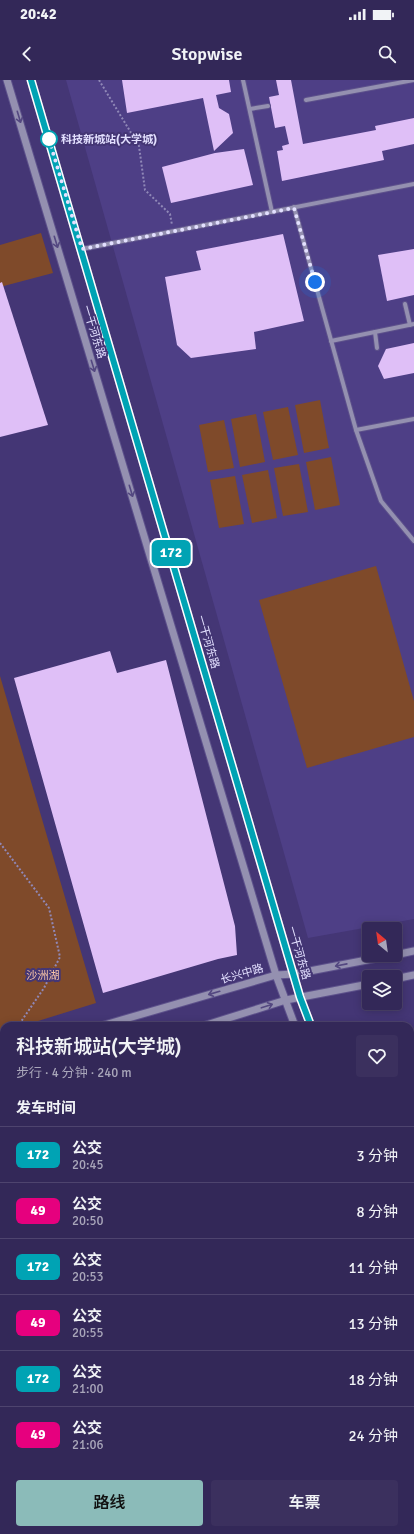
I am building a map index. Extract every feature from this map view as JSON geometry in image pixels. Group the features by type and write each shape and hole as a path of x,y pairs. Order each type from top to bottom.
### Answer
{"street":[{"name":"一干河东路","path":"7,80 276,976 294,1022"},
{"name":"一干河东路","path":"31,80 82,249 300,997 309,1022"},
{"path":"243,80 272,212"},
{"path":"306,100 414,80"},
{"path":"250,109 268,106"},
{"path":"82,249 414,184"},
{"path":"294,208 356,430 381,501 414,541"},
{"path":"332,341 412,325 405,304"},
{"path":"375,332 377,348"},
{"path":"356,430 414,419"},
{"name":"长兴中路","path":"402,953 414,951"},
{"name":"长兴中路","path":"114,1022 276,976 362,961"},
{"path":"402,978 414,975"},
{"path":"216,1022 286,1000 362,985"}],"path":[{"path":"99,80 139,146 145,190 170,214 172,231"},
{"path":"0,843 49,908 60,957 44,988 21,1022"}],"shaded area":[{"path":"66,80 414,80 414,919 397,922 362,922 362,928 308,938"}],"green space":[{"path":"41,233 53,273 0,287 0,245"},
{"path":"320,400 329,448 304,453 295,405"},
{"path":"288,407 298,455 273,460 263,412"},
{"path":"256,414 265,462 240,467 231,419"},
{"path":"224,420 234,468 208,472 199,425"},
{"path":"331,457 340,505 315,510 306,462"},
{"path":"299,464 308,512 283,516 274,468"},
{"path":"268,470 277,518 252,523 242,475"},
{"path":"235,476 244,524 219,528 210,480"},
{"path":"376,566 414,701 414,737 307,768 259,600"},
{"name":"沙洲湖","path":"0,676 96,1003 35,1022 0,1022"}],"building":[{"path":"122,80 229,80 231,92 216,95 219,108 229,114 233,133 214,151 203,98 127,113"},
{"path":"276,80 291,80 303,144 376,130 375,126 414,118 414,144 382,151 384,160 282,181 277,151 283,150 282,146 289,144 285,126 275,128 269,97 279,95"},
{"path":"244,149 253,185 171,203 162,167 215,153"},
{"path":"283,234 304,321 254,332 256,349 191,358 177,345 165,277 201,270 196,251"},
{"path":"414,249 414,295 387,301 378,255"},
{"path":"2,282 48,425 0,437 0,283"},
{"path":"414,343 414,373 384,379 378,366 386,349"},
{"path":"110,651 117,673 166,660 235,926 237,955 218,959 103,993 14,678"}],"bus line":[{"name":"172","path":"31,80 91,279 300,997 309,1022"}],"place":[{"name":"科技新城站(大学城)","path":"49,139"}],"route":[{"path":"49,139 48,136 82,249 294,208 315,282"}]}
